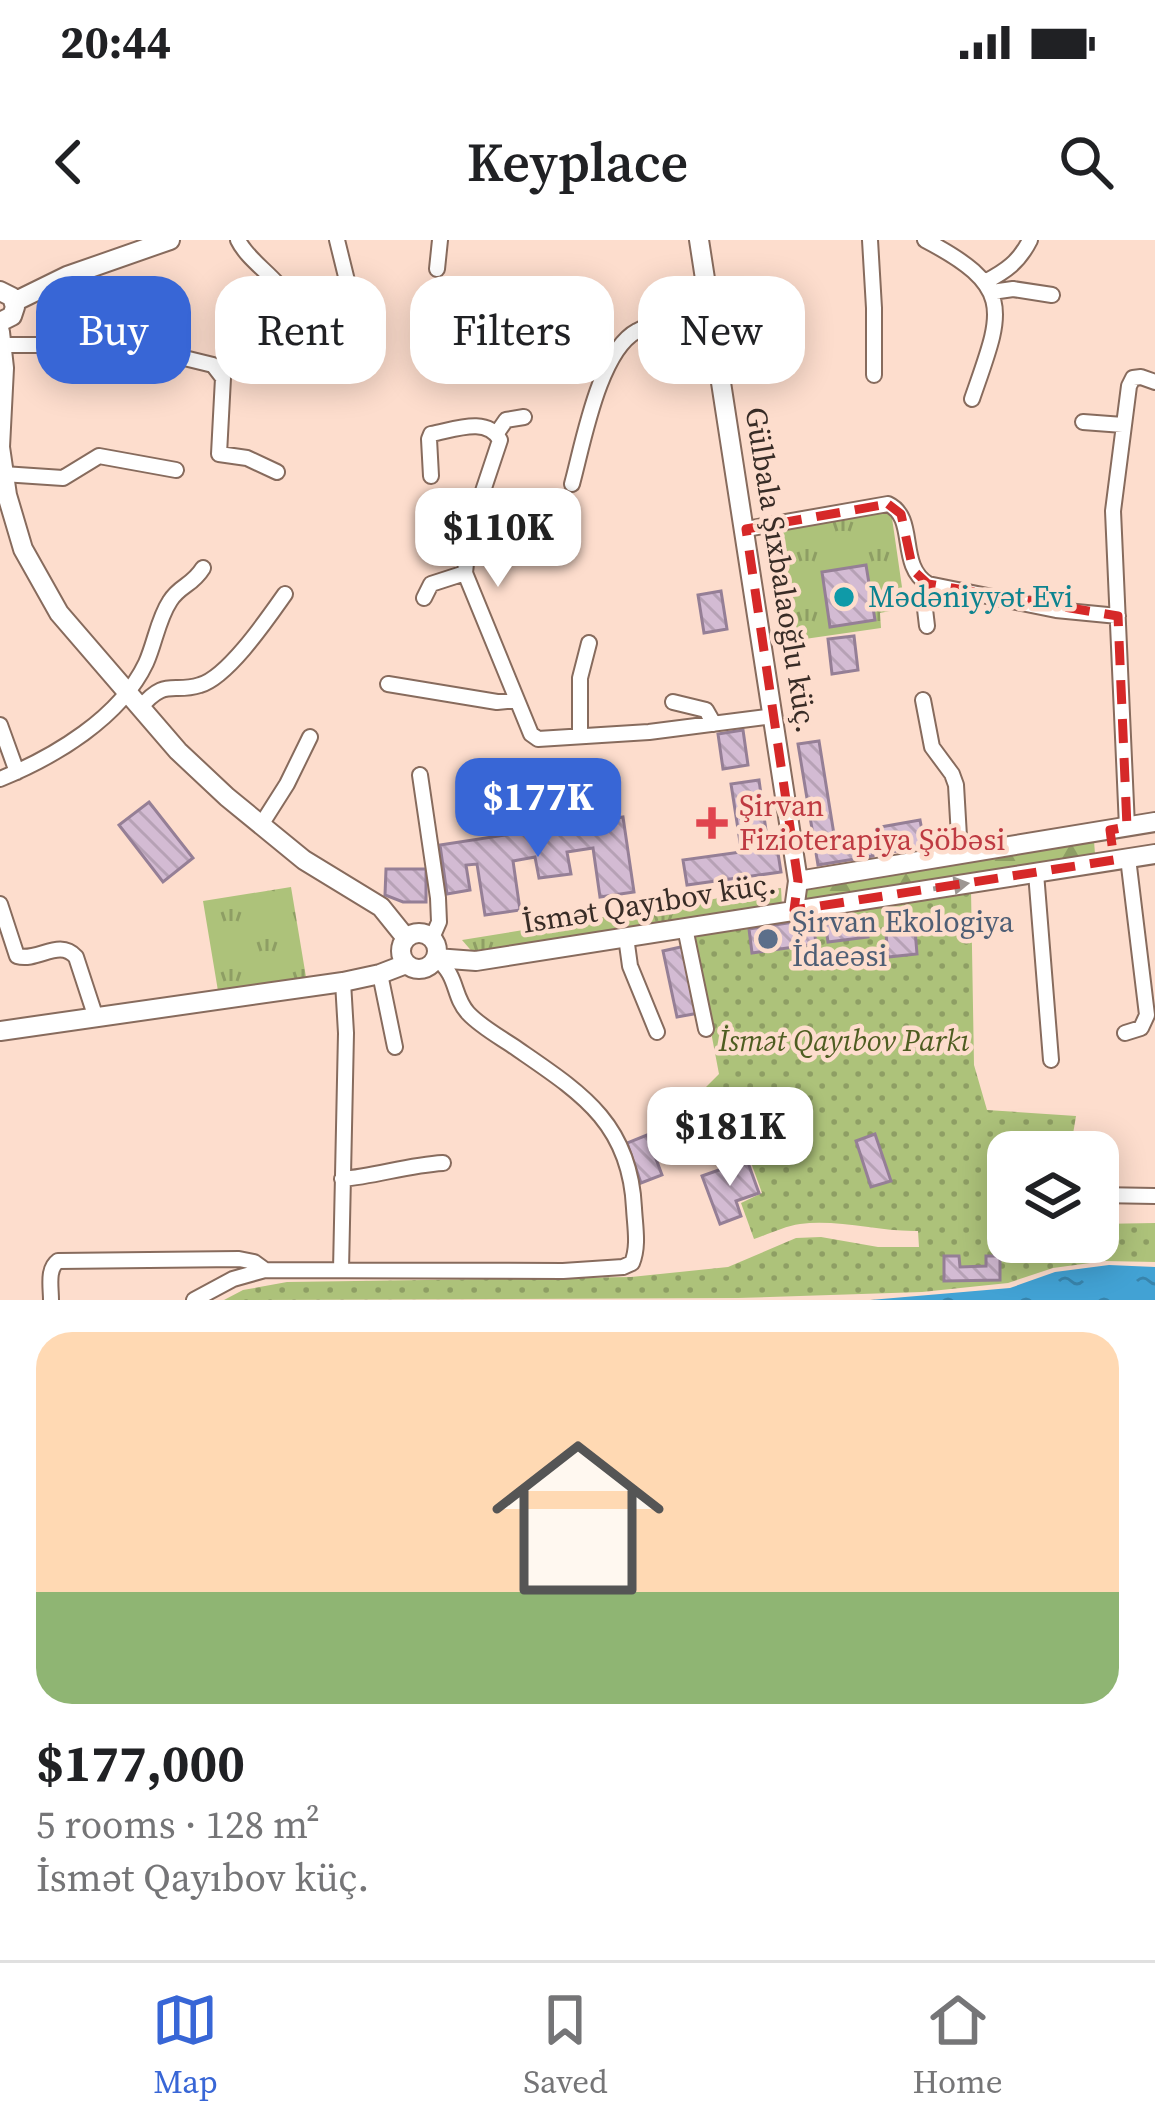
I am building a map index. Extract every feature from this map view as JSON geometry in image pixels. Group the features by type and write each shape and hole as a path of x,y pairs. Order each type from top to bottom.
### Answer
{"street":[{"path":"0,322 12,316 7,297 170,240"},
{"path":"238,240 268,276"},
{"path":"337,240 346,276"},
{"path":"437,269 440,240"},
{"name":"Gülbala Şıxbalaoğlu küç.","path":"699,240 705,276"},
{"path":"870,240 874,375"},
{"path":"925,240 977,272 996,309 992,342 972,399"},
{"path":"988,287 1022,256 1030,240"},
{"path":"988,287 1052,296"},
{"path":"572,484 604,370 638,330"},
{"path":"277,472 247,458 219,454 223,378 213,365 131,345 1,339 3,474 15,526 59,613 178,751 319,871 381,907 406,938"},
{"path":"1125,1034 1142,1028 1147,1016 1121,859 1113,511 1129,386 1141,377 1155,382"},
{"name":"Gülbala Şıxbalaoğlu küç.","path":"722,384 798,881 794,910"},
{"path":"497,433 506,420 524,417"},
{"path":"1083,422 1123,425"},
{"path":"431,476 431,434 480,426 497,433 500,440 469,533 465,573 531,734 538,739 773,716"},
{"path":"3,474 63,478 99,456 176,470"},
{"path":"746,529 888,504 902,514 913,570 928,584 1056,610 1118,616"},
{"path":"0,779 59,750 127,692 147,661 172,596 196,580 202,568"},
{"path":"424,598 431,584 465,573"},
{"path":"927,626 928,584"},
{"path":"140,709 170,686 205,683 246,648 285,594"},
{"path":"580,736 580,678 589,644"},
{"path":"388,683 497,702 517,700"},
{"path":"923,700 932,746 956,785 960,854"},
{"path":"673,702 706,710 714,724"},
{"path":"0,725 17,772"},
{"path":"261,825 310,737"},
{"path":"0,1031 343,982 406,964 419,969 433,964 438,898 419,775"},
{"name":"İsmət Qayıbov küç.","path":"798,881 1155,822"},
{"name":"İsmət Qayıbov küç.","path":"434,948 476,961 1155,854"},
{"path":"1036,872 1051,1060"},
{"path":"0,904 17,956 25,959 60,948 76,957 96,1018"},
{"path":"685,928 706,1029"},
{"path":"194,1300 233,1279 265,1270 593,1270 632,1263 637,1251 634,1191 609,1126 579,1091 469,1013 449,969 419,932 406,938 401,951 406,964"},
{"path":"626,937 630,965 657,1032"},
{"path":"380,974 395,1047"},
{"path":"341,1270 343,982"},
{"path":"342,1179 442,1163"},
{"path":"1119,1195 1155,1196"},
{"path":"51,1300 52,1265 58,1261 239,1259 265,1270"}],"highlighted area":[{"path":"888,504 901,514 913,570 928,584 1118,616 1127,827 1110,830 1114,860 794,910 798,881 746,529"}],"green space":[{"path":"891,511 905,608 880,613 881,628 784,642 767,531"},
{"path":"1094,841 1095,854 804,902 806,887"},
{"path":"291,887 306,977 218,991 203,901"},
{"path":"781,888 782,906 475,955 462,940"},
{"name":"İsmət Qayıbov Parkı","path":"971,890 974,1065 987,1110 1076,1116 1074,1131 987,1131 987,1263 1090,1263 1053,1268 1008,1283 922,1292 738,1298 224,1300 243,1290 287,1282 631,1277 728,1267 796,1238 919,1247 918,1231 829,1223 794,1225 754,1239 741,1203 762,1193 736,1121 705,1088 719,1074 692,932"},
{"name":"İsmət Qayıbov Parkı","path":"1155,1223 1155,1262 1119,1261 1119,1224"}],"water":[{"path":"1109,1265 1155,1267 1155,1300 870,1300 1010,1288 1055,1272"}],"building":[{"path":"866,565 875,620 830,627 822,572"},
{"path":"721,591 727,629 704,633 698,595"},
{"path":"854,636 858,670 832,674 828,639"},
{"path":"743,730 748,765 723,769 718,734"},
{"path":"819,741 836,847 870,841 873,856 818,865 798,744"},
{"path":"759,780 767,838 740,842 731,784"},
{"path":"149,802 193,858 163,882 119,825"},
{"path":"623,817 634,892 600,897 593,848 567,852 571,874 539,878 535,857 513,861 520,910 485,915 477,864 466,865 470,890 447,894 440,845"},
{"path":"920,820 925,846 880,854 875,828"},
{"path":"777,847 781,872 687,885 683,860"},
{"path":"386,869 426,869 426,902 403,902 385,895"},
{"path":"865,916 868,937 828,942 825,921"},
{"path":"813,919 816,944 752,953 749,929"},
{"path":"915,930 917,954 888,957 886,933"},
{"path":"685,946 699,1013 677,1017 663,951"},
{"path":"875,1134 891,1181 871,1187 856,1141"},
{"path":"647,1135 662,1175 641,1183 627,1143"},
{"path":"747,1160 759,1193 736,1201 741,1216 720,1224 702,1176"},
{"path":"944,1256 959,1256 960,1267 986,1266 986,1256 987,1263 1000,1263 1000,1280 944,1281"}],"place":[{"name":"Mədəniyyət Evi","path":"844,597"},
{"name":"Şirvan Fizioterapiya Şöbəsi","path":"712,823"},
{"name":"Şirvan Ekologiya İdaeəsi","path":"768,939"}]}
